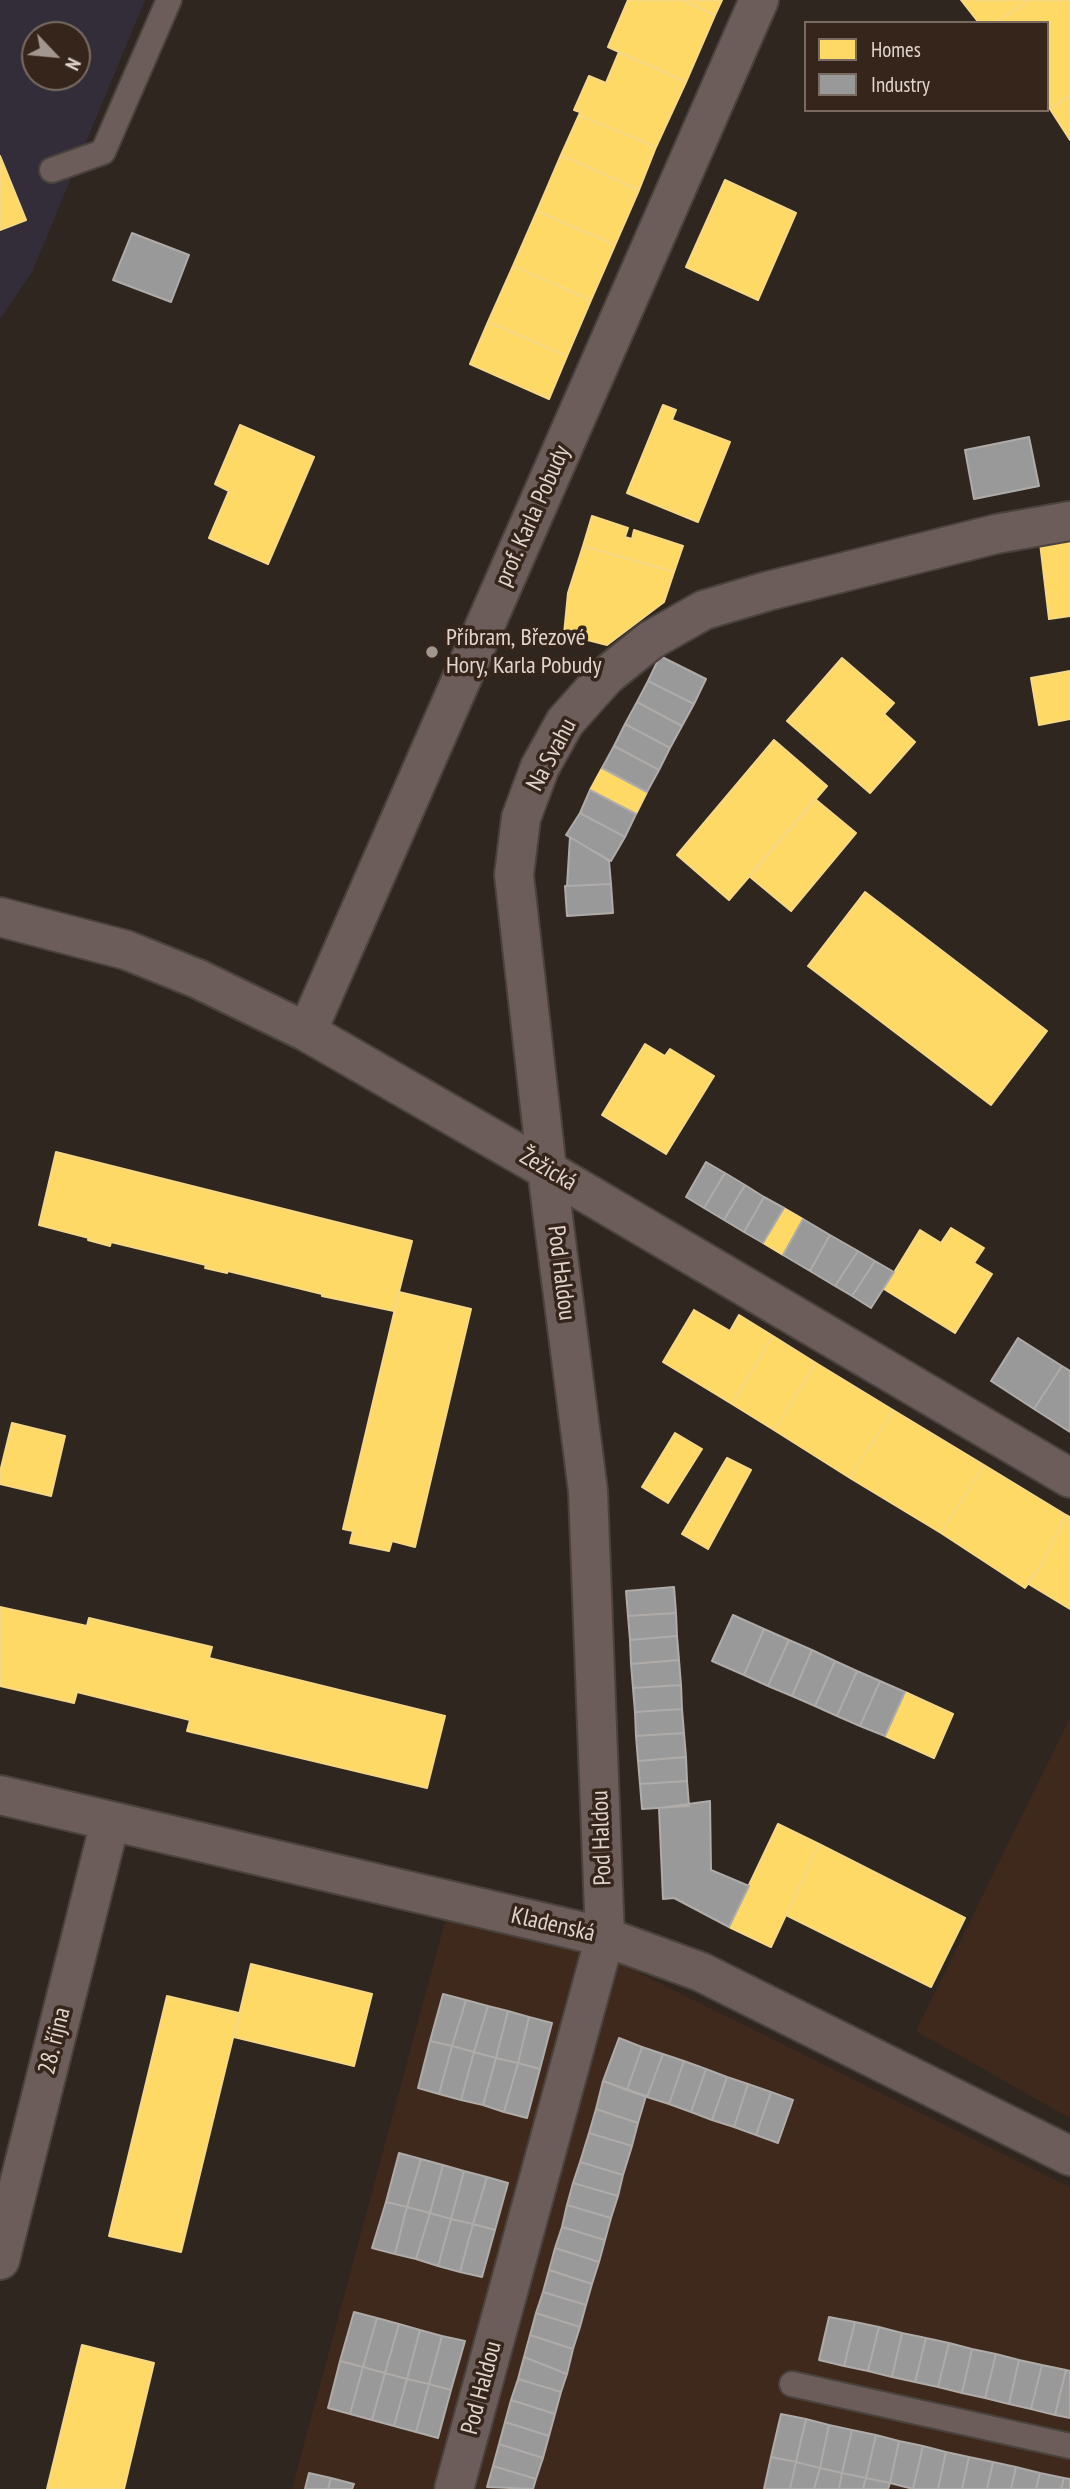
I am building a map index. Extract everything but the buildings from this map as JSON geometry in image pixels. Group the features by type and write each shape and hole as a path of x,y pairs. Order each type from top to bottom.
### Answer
{"street":[{"name":"prof. Karla Pobudy","path":"307,1031 759,0"},
{"name":"Na Svahu","path":"547,1170 514,875 521,818 540,767 565,722 606,676 651,640 704,610 768,591 996,534 1070,521"},
{"name":"Žežická","path":"0,917 125,950 198,979 307,1031 1070,1478"},
{"name":"Pod Haldou","path":"454,2489 606,1937 588,1491 547,1170"},
{"name":"Kladenská","path":"0,1795 606,1937 701,1972 1070,2156"},
{"name":"28. října","path":"0,2260 110,1822"}],"lane":[{"path":"52,170 103,152 169,0"},
{"path":"792,2384 1070,2446"}],"shaded area":[{"path":"0,0 145,0 32,272 0,319"},
{"path":"1070,1718 1070,2118 916,2031"},
{"path":"446,1918 595,1951 1070,2187 1070,2489 292,2489"}],"place":[{"name":"Příbram, Březové Hory, Karla Pobudy","path":"432,652"}]}
